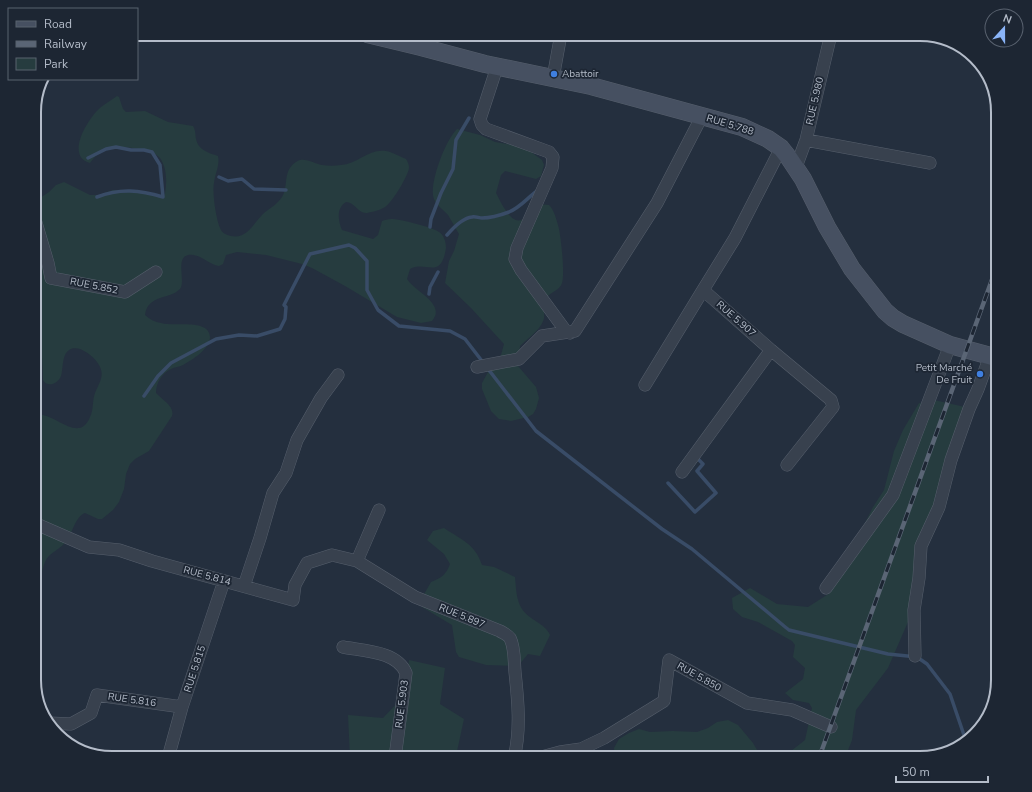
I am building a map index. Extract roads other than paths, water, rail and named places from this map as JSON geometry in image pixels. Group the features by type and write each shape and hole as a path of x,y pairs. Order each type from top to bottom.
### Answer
{"street":[{"name":"RUE 5.788","path":"397,41 497,67 591,86 742,127 756,133 781,148 796,167 827,227 852,269 885,311 903,324 950,345 991,356"},
{"path":"553,78 561,41"},
{"name":"RUE 5.980","path":"796,167 806,140 829,41"},
{"path":"497,67 480,119 482,125 486,129 549,152 553,157 552,168 517,248 515,259 521,270 565,330 570,333"},
{"path":"477,367 519,359 542,336 570,333 578,328 657,203 702,116"},
{"path":"806,140 930,163"},
{"path":"645,385 735,238 781,148"},
{"name":"RUE 5.852","path":"41,240 51,278 125,292 156,272"},
{"name":"RUE 5.907","path":"703,290 833,403 833,407 788,465"},
{"path":"826,588 893,494 950,345"},
{"path":"682,472 771,350"},
{"path":"915,656 914,610 919,578 921,546 939,507 951,460 969,409 991,363"},
{"path":"244,586 273,494 286,473 297,440 321,398 338,375"},
{"path":"358,561 378,510"},
{"name":"RUE 5.814","path":"41,526 89,547 118,550 152,561 293,600 295,585 307,563 332,555 358,561"},
{"name":"RUE 5.897","path":"358,561 415,597 500,631 509,637 513,648 518,699 518,727 515,751"},
{"name":"RUE 5.815","path":"170,751 182,707 224,581"},
{"name":"RUE 5.903","path":"344,647 392,658 403,666 406,673 396,751"},
{"name":"RUE 5.850","path":"567,751 581,749 604,738 664,701 669,660 747,703 792,710 831,727"},
{"name":"RUE 5.816","path":"56,723 71,724 91,712 97,695 182,707"}],"waterway":[{"path":"430,227 431,219 441,193 453,169 456,140 469,118"},
{"path":"88,158 106,149 116,147 152,152 160,165 163,197 130,191 114,192 97,197"},
{"path":"219,177 228,181 242,179 254,189 286,190"},
{"path":"447,235 465,219 473,217 492,217 509,212 537,191"},
{"path":"144,396 158,376 171,363 216,339 239,335 257,336 280,329 285,319 286,307 284,305 310,254 349,245 355,248 367,261 367,290 378,310 399,326 450,331 465,339 536,431 662,529 692,549 789,630 888,654 917,657 927,664 950,694 964,735"},
{"path":"429,294 430,287 438,272"},
{"path":"668,483 695,512 716,493 697,471 703,464 696,457"}],"railway":[{"path":"822,751 991,282"}],"place":[{"name":"Abattoir","path":"554,74"},
{"name":"Petit Marché De Fruit","path":"980,374"}]}
